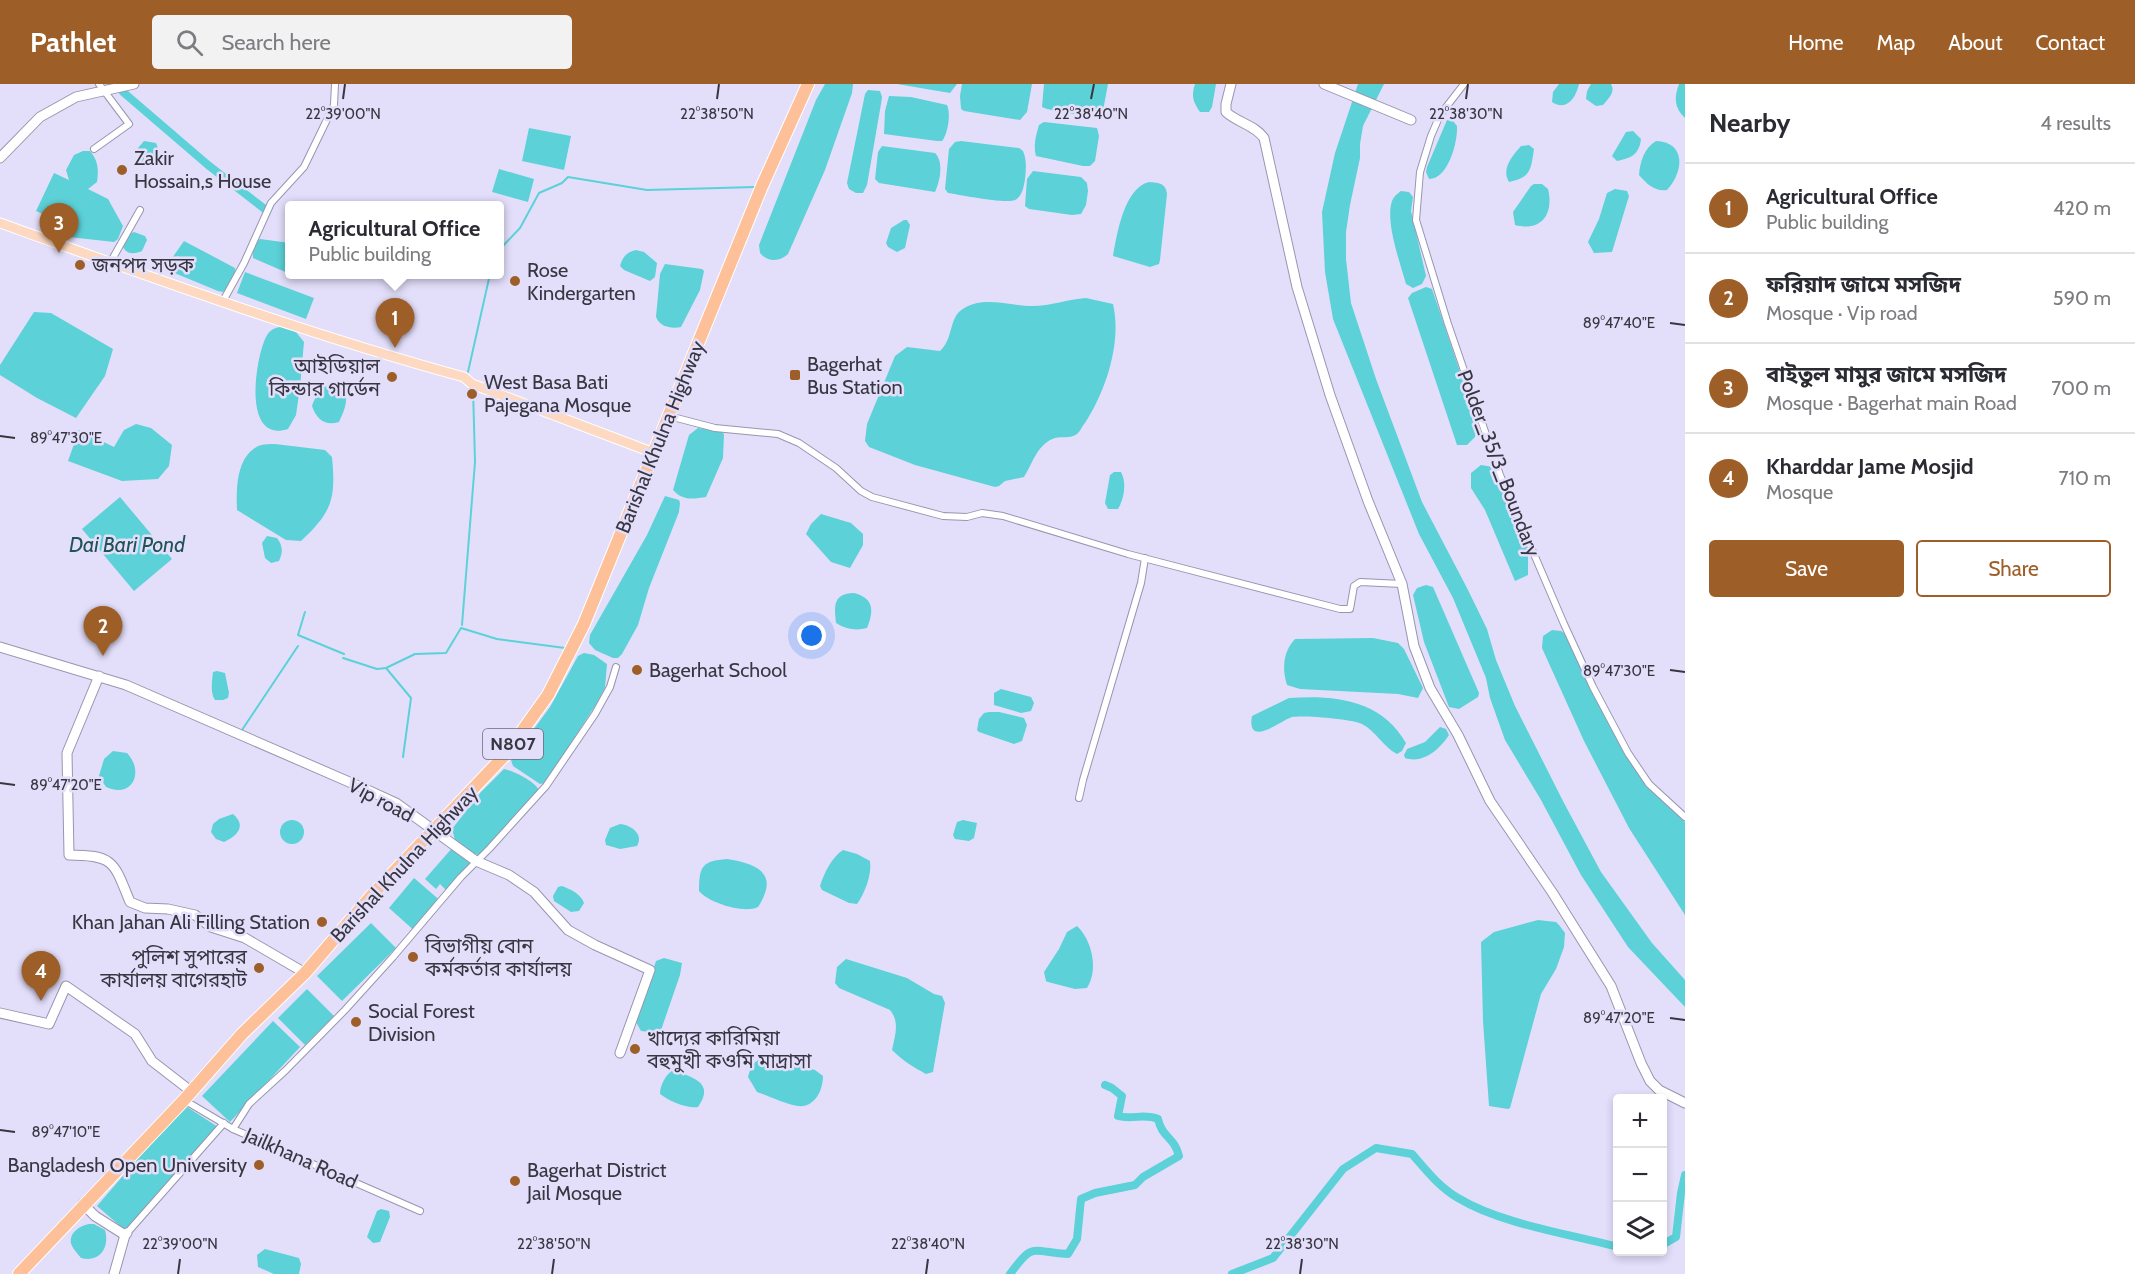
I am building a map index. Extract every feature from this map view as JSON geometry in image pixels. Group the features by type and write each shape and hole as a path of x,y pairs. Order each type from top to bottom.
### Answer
{"highway":[{"name":"Barishal Khulna Highway","path":"19,1274 188,1096 242,1034 305,973 372,895 505,755 548,694 584,624 762,186 808,84"}],"main road":[{"path":"0,223 110,263 353,345 464,377 472,384 654,453"}],"street":[{"path":"223,301 244,262 271,202 304,167 334,105 335,84"},
{"path":"1231,84 1226,112 1231,117 1259,131 1264,138 1297,287 1330,395 1368,501 1402,584 1413,646 1425,678 1458,735 1490,801 1552,892 1611,987 1636,1052 1650,1081 1659,1090 1685,1103"},
{"path":"1324,84 1411,120"},
{"name":"Polder_35/3_Boundary","path":"1464,84 1440,115 1431,136 1420,172 1416,220 1419,231 1500,475 1588,676 1628,753 1649,784 1685,817"},
{"path":"0,158 40,117 76,97 105,88 132,85"},
{"path":"94,149 129,124 105,88"},
{"path":"110,263 140,210"},
{"path":"669,416 688,423 715,428 778,434 800,443 836,468 861,491 872,497 943,516 967,517 982,513 1003,516 1145,558 1346,610 1351,607 1354,588 1358,583 1402,584"},
{"path":"1079,798 1141,583 1145,558"},
{"name":"Vip road","path":"0,647 126,685 363,788 396,803 476,861 509,875 534,892 568,930 650,970 620,1053"},
{"path":"232,1128 249,1104 343,1012 444,896 533,800 562,764 610,687 616,667"},
{"path":"99,676 67,753 69,855 98,857 110,861 117,870 130,902 145,908 168,909 195,915 211,927 245,938 305,973"},
{"path":"0,1014 49,1024 66,986 135,1034 152,1060 188,1096"},
{"name":"Jailkhana Road","path":"188,1096 232,1128 420,1211"},
{"path":"114,1274 126,1234 224,1123"},
{"path":"84,1204 95,1216 126,1234"}],"water":[{"path":"825,84 853,84 852,93 825,170 788,254 774,260 770,259 760,253 759,245 816,100"},
{"path":"897,84 957,84 950,93"},
{"path":"962,84 1032,84 1027,112 1020,120 964,111 961,109 960,96"},
{"path":"1044,84 1108,84 1102,116 1095,118 1042,107"},
{"path":"1195,84 1216,84 1209,112 1200,112 1193,99"},
{"path":"1358,84 1384,84 1363,126 1360,158 1346,232 1346,259 1351,303 1376,379 1422,502 1487,629 1496,660 1515,706 1601,872 1652,943 1685,980 1685,1007 1628,947 1581,875 1541,800 1505,740 1490,698 1486,678 1453,598 1419,534 1333,319 1325,272 1322,212 1335,153"},
{"path":"1559,84 1579,84 1570,102 1562,105 1552,102 1553,92"},
{"path":"1591,84 1611,84 1612,93 1603,105 1596,106 1586,99"},
{"path":"1679,84 1685,84 1685,118 1676,102"},
{"path":"868,90 880,91 882,97 867,185 863,193 856,193 849,189 847,183 865,94"},
{"path":"889,96 911,97 947,105 948,123 942,141 884,134 885,111"},
{"path":"1447,120 1453,121 1457,126 1454,150 1442,173 1429,179 1426,172 1427,167"},
{"path":"1044,122 1097,128 1099,136 1095,161 1090,166 1083,166 1036,156 1037,133 1039,125"},
{"path":"529,128 571,136 564,170 522,161"},
{"path":"1633,131 1641,139 1638,149 1630,157 1617,161 1612,156 1626,132"},
{"path":"144,141 156,143 159,150 158,159 150,167 138,161 138,148"},
{"path":"1656,141 1672,146 1679,158 1677,174 1667,190 1655,189 1639,175 1643,156 1648,147"},
{"path":"955,142 1019,148 1023,151 1026,161 1025,179 1017,199 1002,201 948,193 945,189 949,149"},
{"path":"1529,145 1534,149 1529,172 1522,178 1509,182 1506,172 1509,163 1521,146"},
{"path":"882,146 935,153 940,161 940,177 935,192 879,183 875,179 878,152"},
{"path":"90,151 98,169 97,182 88,189 108,199 123,226 118,239 114,242 69,237 48,227 56,220 36,211 54,173 69,180 66,170 74,155"},
{"path":"499,169 534,179 528,202 492,192"},
{"path":"1033,171 1081,177 1087,183 1088,191 1086,205 1081,214 1072,215 1029,209 1025,206 1027,179"},
{"path":"1149,182 1164,186 1167,194 1160,260 1159,264 1150,267 1113,256 1123,213 1128,202 1140,186"},
{"path":"1534,184 1542,184 1548,189 1547,213 1544,219 1532,226 1515,225 1513,212"},
{"path":"1615,189 1627,191 1629,196 1612,252 1594,253 1588,242 1599,219 1607,193"},
{"path":"1401,191 1409,192 1413,197 1411,211 1426,276 1422,284 1413,288 1406,284 1390,220 1392,201"},
{"path":"907,220 910,225 905,248 897,252 888,247 886,243 891,228"},
{"path":"134,232 145,236 147,240 142,251 131,253 123,247 126,238"},
{"path":"260,239 285,242 285,272 253,258 252,248"},
{"path":"184,241 235,268 228,288 223,292 218,291 172,272 170,261"},
{"path":"636,250 644,252 657,263 655,277 650,281 620,266 626,255"},
{"path":"665,264 704,271 700,290 681,327 666,326 656,317 660,274"},
{"path":"245,272 314,298 306,319 237,293"},
{"path":"1426,287 1432,289 1477,422 1475,437 1467,445 1457,445 1408,298 1412,293"},
{"path":"1086,298 1113,304 1114,350 1100,396 1078,433 1055,438 1044,445 1036,454 1024,477 1005,481 995,487 915,465 869,447 865,441 867,424 895,356 907,347 940,351 960,311 976,303 995,302 1032,306"},
{"path":"34,312 51,313 113,349 105,376 76,418 0,375 0,365"},
{"path":"280,327 296,332 304,342 296,415 288,429 273,430 264,424 258,412 256,380 258,363 266,337 272,330"},
{"path":"340,384 346,403 339,422 322,421 312,406 316,396 329,385"},
{"path":"136,424 151,428 172,445 169,466 158,479 122,481 68,461 79,430 114,447 124,430"},
{"path":"698,428 720,431 724,434 723,458 706,497 688,498 673,490 689,435"},
{"path":"275,444 325,450 332,457 333,484 330,504 319,522 301,541 286,540 237,510 239,473 242,464 253,450 261,445"},
{"path":"1481,465 1493,467 1499,477 1514,517 1528,544 1528,575 1515,581 1485,510 1471,488 1471,473"},
{"path":"1114,472 1121,472 1124,491 1118,509 1108,509 1105,503 1110,475"},
{"path":"665,496 679,500 679,512 649,588 638,625 622,654 618,658 613,658 595,650 589,643 590,635 647,535"},
{"name":"Dai Bari Pond","path":"120,497 172,559 134,591 82,529"},
{"path":"821,514 851,523 863,534 863,545 850,568 831,562 806,534 811,524"},
{"path":"267,536 277,538 281,546 279,561 271,563 265,558 262,543"},
{"path":"1426,585 1433,587 1479,693 1478,697 1459,709 1449,707 1424,642 1413,595 1417,588"},
{"path":"854,593 865,598 871,606 867,628 851,629 836,623 836,602 842,596"},
{"path":"1552,630 1564,633 1575,651 1588,684 1641,778 1685,822 1685,915 1629,828 1584,741 1542,648 1543,636"},
{"path":"1373,638 1398,643 1404,649 1423,688 1418,698 1398,694 1300,689 1287,685 1284,672 1285,660 1288,649 1295,639"},
{"path":"584,653 594,655 607,664 605,688 545,783 540,784 513,766 511,760 550,707 578,656"},
{"path":"213,672 225,673 229,693 228,698 223,700 215,700 212,694"},
{"path":"1001,689 1031,697 1034,703 1031,711 1021,713 994,705 994,693"},
{"path":"1289,698 1339,699 1355,703 1384,717 1396,728 1406,743 1402,751 1397,754 1362,724 1327,718 1292,717 1266,730 1259,732 1254,730 1252,716"},
{"path":"984,713 1024,718 1027,725 1022,741 1014,744 979,732 977,730 979,719"},
{"path":"1440,727 1446,729 1449,735 1440,746 1424,757 1405,758 1407,749 1425,742"},
{"path":"113,751 127,753 132,760 135,775 129,787 115,790 106,787 99,776 104,759"},
{"path":"504,769 533,783 539,790 480,855 474,854 455,840 452,829 481,792"},
{"path":"233,814 239,823 239,830 224,842 216,839 211,832 213,824"},
{"path":"292,820 300,824 304,832 300,840 292,844 284,840 280,832 284,824"},
{"path":"963,820 977,823 974,838 969,841 955,839 953,835 957,822"},
{"path":"620,824 628,826 638,834 637,846 620,849 606,845 605,840 610,828"},
{"path":"453,847 470,863 446,890 440,884 436,889 425,879"},
{"path":"843,850 870,861 867,883 857,904 849,903 822,890 820,886 829,866"},
{"path":"727,859 756,867 766,878 767,886 758,907 744,909 727,906 710,900 699,891 701,870 704,866 712,861"},
{"path":"414,878 443,903 417,933 389,908"},
{"path":"562,886 575,892 583,900 584,903 579,911 571,912 554,901 553,896 558,887"},
{"path":"1538,920 1556,922 1559,925 1565,933 1564,947 1556,969 1541,994 1510,1108 1489,1106 1483,1021 1481,942 1494,932"},
{"path":"371,923 396,948 342,1001 317,976"},
{"path":"1077,926 1090,947 1093,964 1091,981 1087,988 1075,989 1046,981 1044,972 1067,932"},
{"path":"664,958 682,963 680,975 660,1033 641,1031 636,1022 656,961"},
{"path":"846,959 907,978 934,994 942,996 945,1003 933,1072 926,1074 892,1050 896,1024 890,1010 839,988 835,983 837,967"},
{"path":"307,989 334,1016 305,1045 278,1018"},
{"path":"273,1021 300,1047 230,1122 202,1096"},
{"path":"766,1057 815,1070 823,1076 817,1097 809,1104 798,1106 757,1092 748,1077 754,1064"},
{"path":"673,1070 694,1078 703,1086 703,1099 698,1107 678,1104 660,1094 664,1081"},
{"path":"184,1105 218,1127 126,1231 97,1206"},
{"path":"381,1209 389,1211 390,1217 380,1242 373,1243 367,1237 377,1211"},
{"path":"89,1224 105,1230 106,1242 105,1248 98,1256 88,1259 81,1258 73,1248 71,1238 75,1231"},
{"path":"265,1249 299,1258 301,1264 299,1274 274,1274 258,1267 257,1255"}],"waterway":[{"path":"123,92 208,165 266,210"},
{"path":"504,245 520,228 539,193 562,183 568,177 647,190 755,187"},
{"path":"468,372 489,279"},
{"path":"462,625 475,462 473,388"},
{"path":"305,612 298,635 344,654"},
{"path":"403,757 411,698 386,668 415,654 446,653 461,628 497,639 565,648"},
{"path":"242,730 298,646"},
{"path":"343,658 377,669 386,668"},
{"path":"1010,1274 1024,1257 1034,1251 1068,1254 1077,1239 1081,1199 1095,1193 1135,1185 1143,1177 1179,1156 1174,1144 1162,1130 1158,1119 1118,1116 1122,1096 1105,1085"},
{"path":"1232,1274 1273,1258 1343,1169 1376,1148 1412,1154 1445,1189 1458,1198 1494,1215 1613,1246"},
{"path":"1667,1242 1676,1237 1685,1175"}],"place":[{"name":"Zakir Hossain,s House","path":"122,170"},
{"name":"বাইতুল মামুর জামে মসজিদ","path":"59,253"},
{"name":"জনপদ সড়ক","path":"80,265"},
{"name":"Rose Kindergarten","path":"515,281"},
{"name":"Agricultural Office","path":"395,348"},
{"name":"Bagerhat Bus Station","path":"795,375"},
{"name":"আইডিয়াল কিন্ডার গার্ডেন","path":"392,377"},
{"name":"West Basa Bati Pajegana Mosque","path":"472,394"},
{"name":"ফরিয়াদ জামে মসজিদ","path":"103,656"},
{"name":"Bagerhat School","path":"637,670"},
{"name":"Khan Jahan Ali Filling Station","path":"322,922"},
{"name":"বিভাগীয় বোন কর্মকর্তার কার্যালয়","path":"413,957"},
{"name":"পুলিশ সুপারের কার্যালয় বাগেরহাট","path":"259,968"},
{"name":"Kharddar Jame Mosjid","path":"41,1001"},
{"name":"Social Forest Division","path":"356,1022"},
{"name":"খাদ্যের কারিমিয়া বহুমুখী কওমি মাদ্রাসা","path":"635,1049"},
{"name":"Bangladesh Open University","path":"259,1165"},
{"name":"Bagerhat District Jail Mosque","path":"515,1181"}]}
